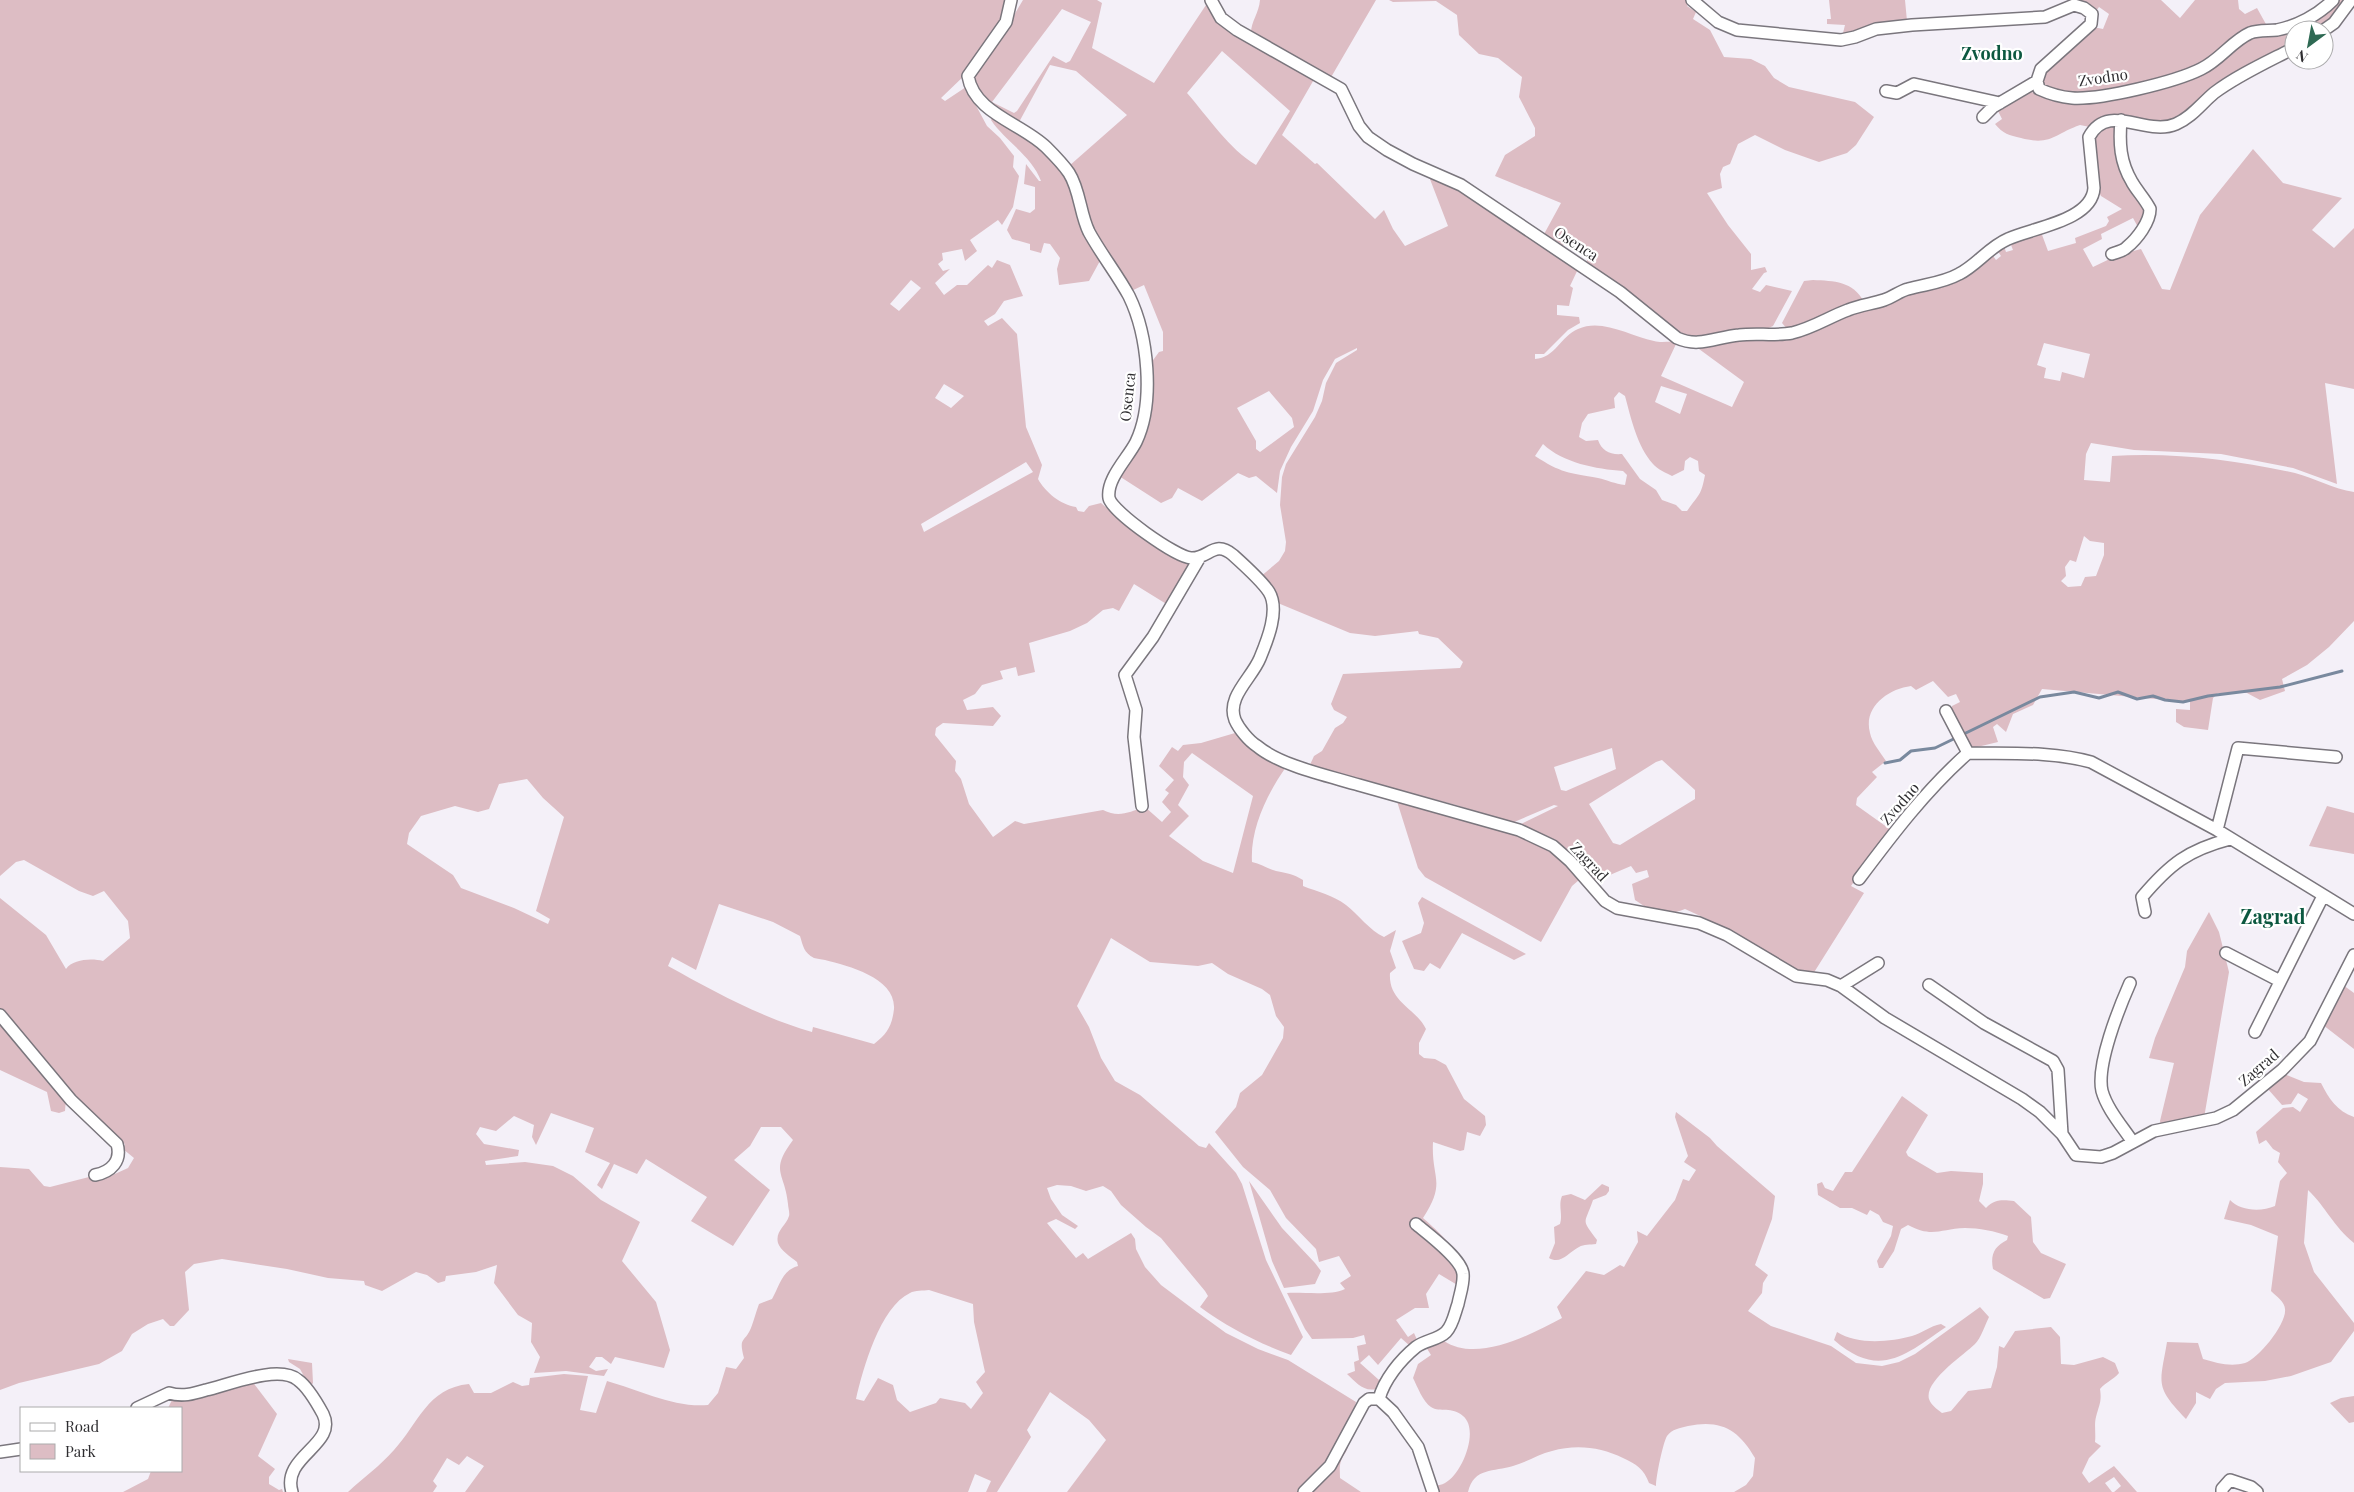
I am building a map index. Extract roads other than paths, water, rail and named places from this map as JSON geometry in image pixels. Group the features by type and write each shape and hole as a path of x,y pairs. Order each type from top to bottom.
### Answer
{"street":[{"name":"Osenca","path":"1011,0 1006,22 968,76 970,87 976,98 990,109 1044,145 1070,174 1088,229 1129,296 1140,331 1145,356 1147,386 1143,420 1136,441 1110,486 1109,498 1113,507 1149,535 1181,555 1191,558 1214,549 1223,549 1232,554 1269,592 1274,605 1273,618 1260,659 1247,681 1237,693 1233,708 1235,720 1258,747 1306,770"},
{"name":"Osenca","path":"1211,0 1221,18 1237,30 1341,89 1358,126 1368,137 1413,164 1461,185 1614,287 1677,338 1687,343 1704,343 1739,335 1791,333 1818,325 1847,310 1885,300 1907,289 1944,281 1961,274 1998,243 2041,229 2088,205 2094,195 2089,137 2100,123 2121,120"},
{"path":"1692,0 1718,22 1737,30 1841,40 1876,29 1912,24 2045,17 2074,5 2084,8 2092,14 2091,24 2041,69 2037,81 2000,103 1983,118"},
{"name":"Zvodno","path":"2037,81 2040,89 2051,94 2073,98 2152,86 2202,69 2235,42 2252,32 2277,30 2294,25 2318,13 2333,0"},
{"path":"2334,24 2351,0"},
{"path":"2112,254 2126,249 2144,227 2150,214 2147,204 2132,182 2124,164 2119,145 2121,120 2152,128 2174,125 2193,114 2213,94 2233,80 2284,53"},
{"path":"1886,91 1897,93 1914,84 2000,103"},
{"path":"1142,806 1134,737 1136,710 1126,675 1153,637 1200,556"},
{"path":"1946,710 1968,753 2028,753 2091,762 2216,830 2354,914"},
{"path":"2216,830 2238,748 2336,756"},
{"name":"Zvodno","path":"1859,879 1896,830 1953,766 1968,753"},
{"name":"Zagrad","path":"1306,770 1520,830 1552,846 1570,861 1605,901 1617,908 1699,923 1727,935 1796,976 1827,980 1841,986 1860,1002 2022,1099 2040,1112 2062,1134 2076,1155 2107,1155 2132,1141 2154,1132 2216,1118 2233,1110 2282,1070 2310,1041 2354,955"},
{"path":"2145,912 2142,897 2164,871 2195,850 2230,839"},
{"name":"Zagrad","path":"2255,1032 2323,896"},
{"path":"2226,953 2280,981"},
{"path":"1841,986 1878,963"},
{"path":"2130,983 2110,1035 2102,1080 2106,1101 2132,1141"},
{"path":"1929,985 1984,1023 2053,1061 2058,1070 2062,1134"},
{"path":"0,1015 71,1100 117,1144 116,1162 106,1173 95,1175"},
{"path":"1379,1399 1383,1385 1417,1347 1436,1339 1448,1331 1455,1315 1461,1288 1463,1272 1460,1266 1439,1243 1416,1224"},
{"path":"139,1407 169,1393 178,1396 195,1393 251,1378 277,1374 298,1379 316,1402 324,1416 326,1427 320,1440 292,1471 290,1485 292,1492"},
{"path":"1304,1492 1330,1466 1364,1403 1369,1399 1379,1399 1393,1412 1418,1447 1434,1492"},
{"path":"0,1452 20,1449"},
{"path":"2222,1492 2222,1489 2230,1480 2251,1487 2257,1492"}],"waterway":[{"path":"1885,763 1900,760 1911,751 1935,748 2040,697 2074,692 2099,698 2118,692 2137,699 2153,696 2165,700 2183,702 2208,696 2280,687 2342,671"}],"district":[{"name":"Zvodno","path":"1992,54"},
{"name":"Zagrad","path":"2273,917"}]}
